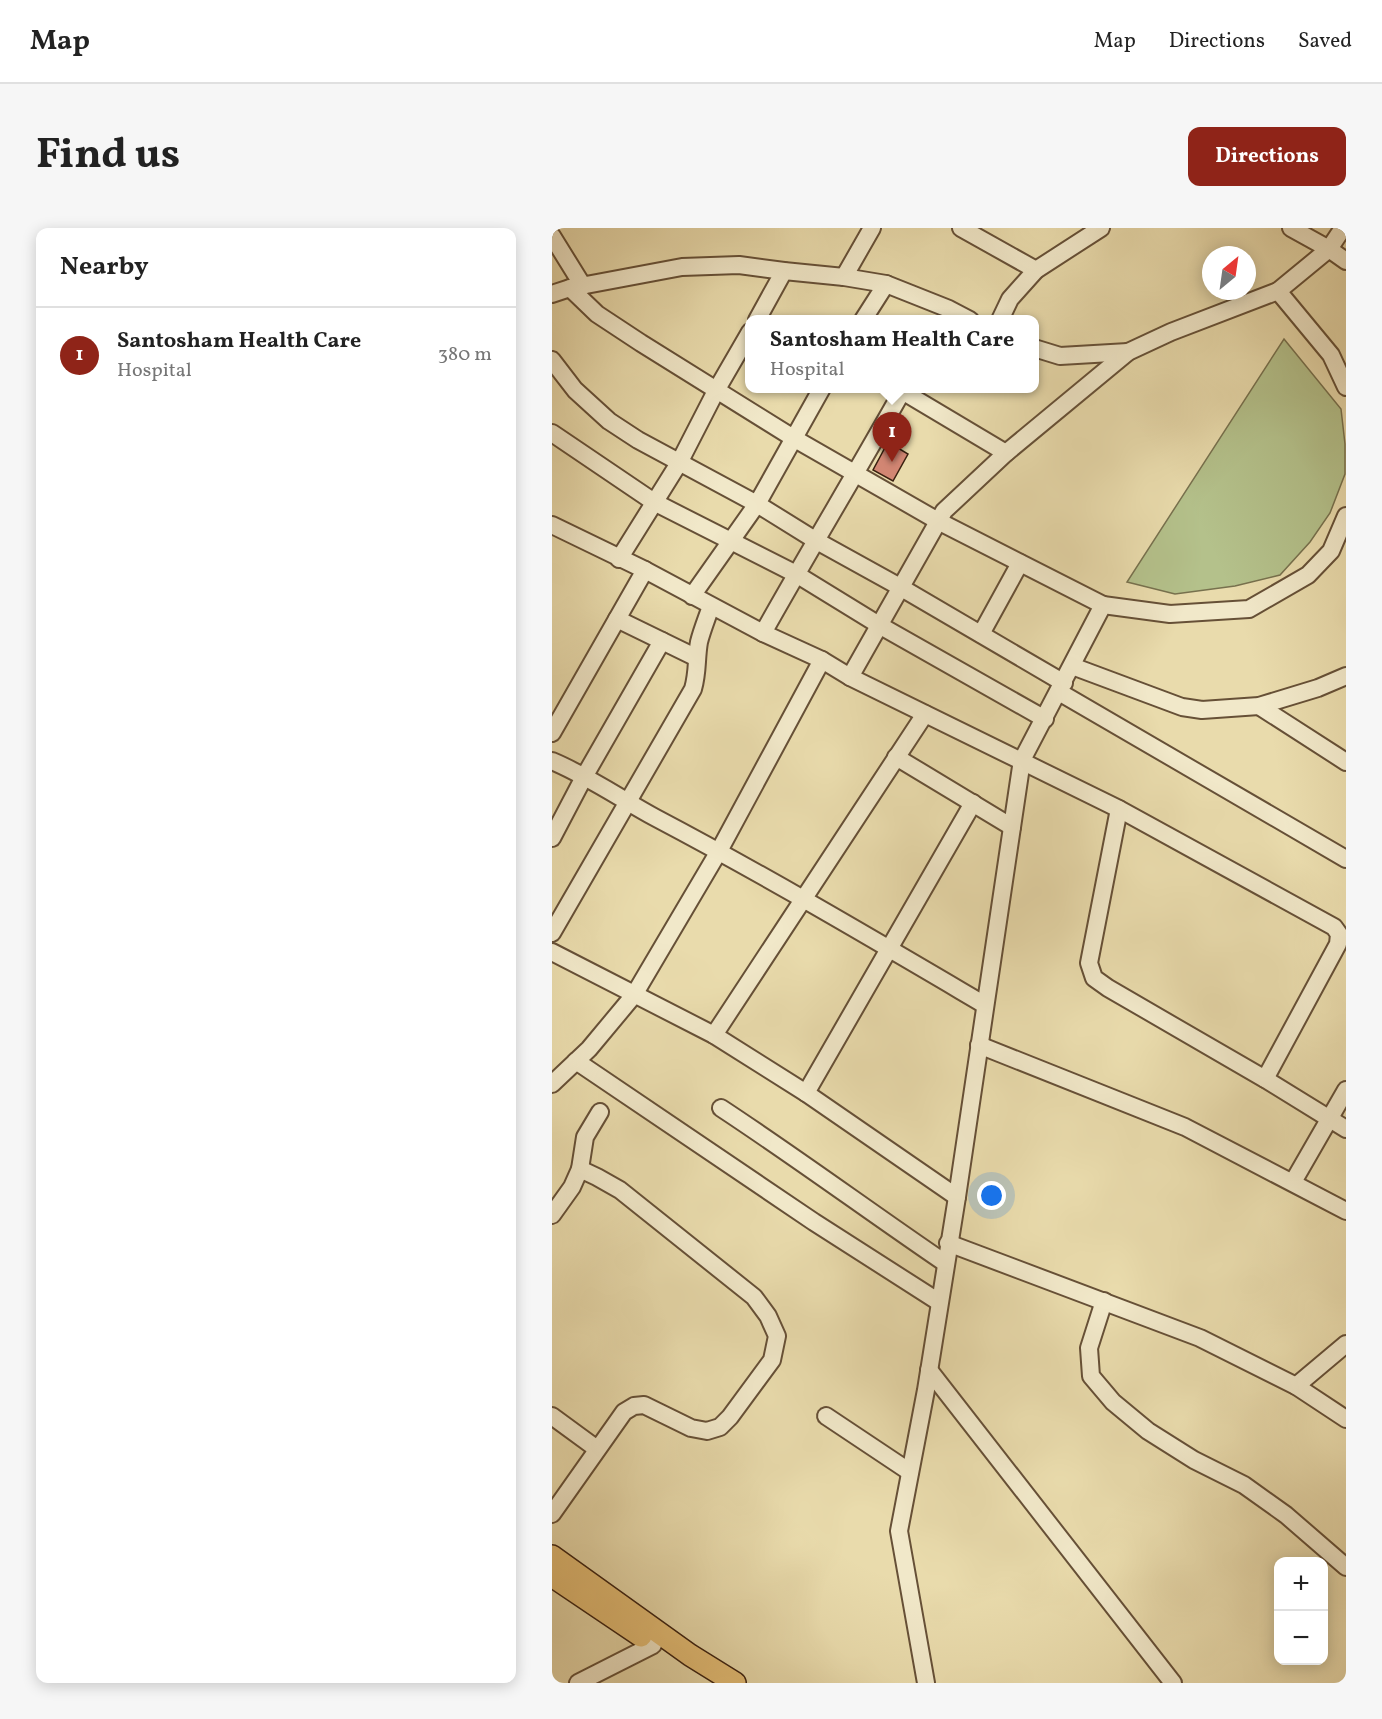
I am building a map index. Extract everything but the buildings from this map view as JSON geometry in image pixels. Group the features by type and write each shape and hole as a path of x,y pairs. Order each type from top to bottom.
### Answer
{"main road":[{"path":"552,1556 690,1655 735,1683"},
{"path":"552,1576 653,1645 714,1683"}],"street":[{"path":"844,277 872,228"},
{"path":"961,228 1036,270"},
{"path":"1002,315 1010,299 1036,270 1101,228"},
{"path":"1291,228 1346,261"},
{"path":"850,677 944,511 1005,453 1128,352 1171,332 1278,291 1329,249 1343,228"},
{"path":"552,236 577,287 597,314 795,439 938,521 1103,605 1170,614 1249,609 1308,574 1331,551 1344,527"},
{"path":"552,294 682,267 739,264 784,272 844,277 886,284 946,314"},
{"path":"760,315 784,272"},
{"path":"866,315 886,284"},
{"path":"1278,291 1331,355 1346,387"},
{"path":"619,559 679,463 745,341"},
{"path":"1039,349 1060,356 1128,352"},
{"path":"552,360 575,390 609,421 638,440 757,504 815,540 981,634 1061,688 1346,859"},
{"path":"692,596 757,504 819,393"},
{"path":"764,633 815,540 856,474 899,393"},
{"path":"908,393 1005,453"},
{"path":"552,433 654,502 796,574 879,625 1045,718"},
{"path":"552,525 822,660 850,677 1119,809 1334,927 1339,934 1338,944 1265,1079"},
{"path":"981,634 1020,563"},
{"path":"552,734 645,570"},
{"path":"926,1683 899,1531 929,1371 957,1197 1022,760 1103,605"},
{"path":"552,933 693,689 697,675 700,640 711,606"},
{"path":"617,619 697,658"},
{"path":"552,838 662,641"},
{"path":"552,1084 589,1049 634,995 719,851 822,660"},
{"path":"1072,666 1182,707 1202,710 1259,706 1318,688 1346,676"},
{"path":"1259,706 1346,762"},
{"path":"714,1035 925,714"},
{"path":"896,757 1012,827"},
{"path":"552,761 568,767 719,851 985,1005"},
{"path":"806,1093 973,803"},
{"path":"1119,809 1089,963 1094,978 1346,1129"},
{"path":"552,952 714,1035 806,1093 957,1197"},
{"path":"979,1045 1185,1126 1346,1211"},
{"path":"576,1061 814,1222 939,1302"},
{"path":"1293,1182 1346,1090"},
{"path":"721,1108 789,1152 881,1220 945,1263"},
{"path":"552,1215 572,1187 580,1169 585,1137 600,1112"},
{"path":"552,1514 624,1412 634,1406 644,1405 691,1428 707,1431 720,1427 730,1417 771,1360 777,1336 768,1316 754,1297 620,1190 580,1169"},
{"path":"948,1243 1200,1338 1296,1386 1346,1419"},
{"path":"1104,1301 1089,1348 1091,1376 1113,1402 1148,1431 1194,1460 1244,1485 1287,1515 1346,1567"},
{"path":"1296,1386 1346,1344"},
{"path":"929,1371 1173,1683"},
{"path":"552,1416 597,1449"},
{"path":"826,1416 910,1472"},
{"path":"578,1683 653,1645"}],"green space":[{"path":"1284,339 1341,409 1345,444 1345,474 1330,513 1310,542 1280,575 1235,586 1175,594 1127,582"}],"place":[{"name":"Santosham Health Care","path":"892,462"}]}
